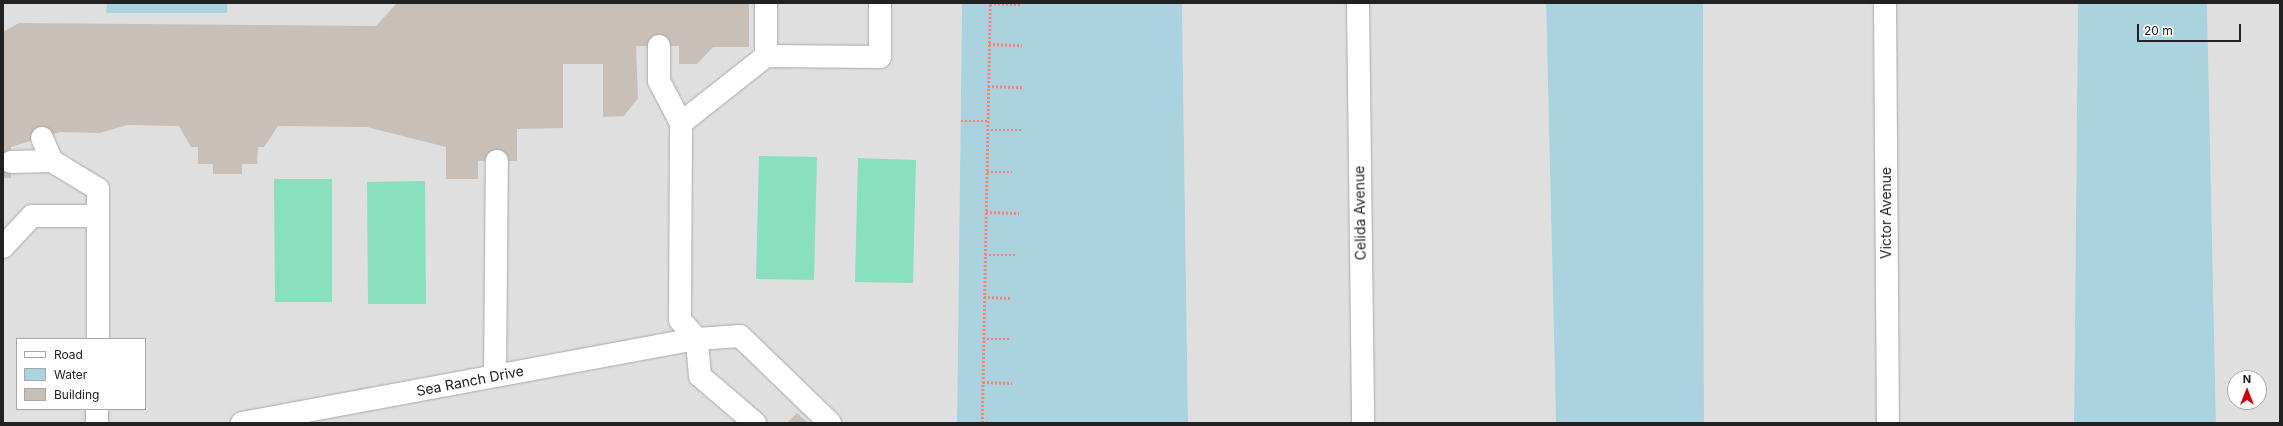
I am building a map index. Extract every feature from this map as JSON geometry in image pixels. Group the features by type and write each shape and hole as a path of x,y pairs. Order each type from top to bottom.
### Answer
{"street":[{"path":"766,3 766,56"},
{"path":"681,123 766,56 880,57 880,3"},
{"name":"Celida Avenue","path":"1358,3 1363,423"},
{"name":"Victor Avenue","path":"1885,3 1888,423"},
{"path":"659,46 659,82 681,123 680,320 697,339 700,376 755,423"},
{"path":"42,138 52,161"},
{"path":"11,162 52,161 98,189 98,338"},
{"path":"495,376 497,161"},
{"path":"3,247 32,216 98,216"},
{"name":"Sea Ranch Drive","path":"242,423 697,339 740,336 830,423"},
{"path":"97,423 98,410"}],"path":[{"path":"992,423 982,423 990,3 1021,4"},
{"path":"989,44 1022,45"},
{"path":"988,86 1022,87"},
{"path":"961,121 987,121"},
{"path":"987,130 1021,130"},
{"path":"987,172 1012,172"},
{"path":"986,212 1019,213"},
{"path":"985,255 1017,255"},
{"path":"984,297 1012,298"},
{"path":"983,339 1011,339"},
{"path":"983,382 1012,383"}],"shaded area":[{"path":"3,3 962,3 957,423 3,423"},
{"path":"1182,3 1546,3 1556,423 1188,423"},
{"path":"1703,3 2078,3 2074,423 1704,423"},
{"path":"2207,3 2280,3 2280,423 2216,423"}],"green space":[{"path":"759,156 817,157 814,280 756,279"},
{"path":"858,158 916,160 913,283 855,282"},
{"path":"274,179 332,179 332,302 275,302"},
{"path":"425,181 426,304 368,304 367,182"}],"water":[{"path":"107,3 227,3 227,13 106,13"},
{"path":"962,3 1182,3 1188,423 957,423"},
{"path":"1546,3 1703,3 1704,423 1556,423"},
{"path":"2078,3 2207,3 2216,423 2074,423"}],"building":[{"path":"397,3 749,3 749,47 713,47 697,64 679,64 679,46 636,46 638,98 624,116 603,117 603,64 563,64 563,128 517,129 517,161 478,161 478,179 446,179 446,147 367,127 278,126 264,147 258,147 257,164 242,164 242,174 213,174 213,164 198,164 198,147 191,147 179,126 127,125 100,133 60,132 11,147 11,178 3,178 3,32 19,23 376,26"},
{"path":"797,413 808,423 787,423"}]}
